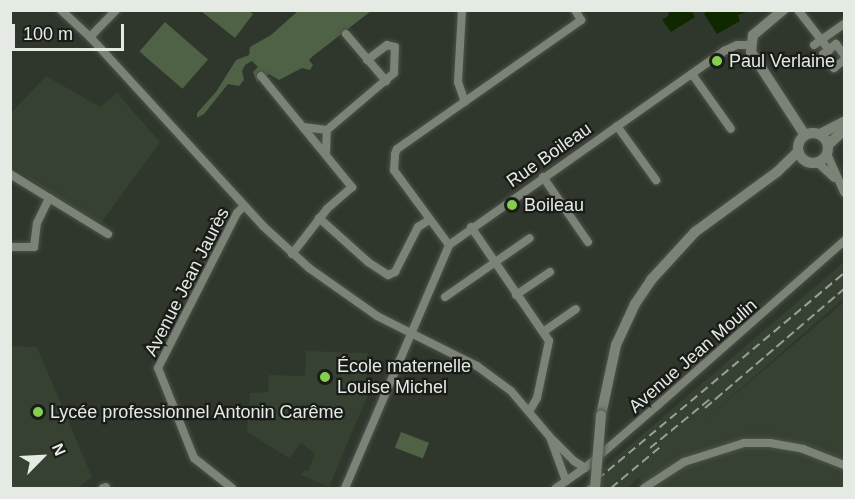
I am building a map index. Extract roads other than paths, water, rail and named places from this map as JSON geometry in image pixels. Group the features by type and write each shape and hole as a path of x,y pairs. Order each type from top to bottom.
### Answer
{"street":[{"path":"61,10 90,37 244,206 292,254 332,286 410,333 477,366 511,391 530,410 550,437 574,461 585,468"},
{"path":"90,37 116,10"},
{"path":"462,10 458,82 465,102"},
{"path":"449,245 394,170 395,154 581,20 575,10"},
{"path":"783,10 758,30 750,45 752,56 805,135"},
{"path":"798,10 818,43 829,50"},
{"path":"818,43 844,24"},
{"path":"346,34 386,81"},
{"path":"844,55 836,44 823,54 834,68 844,60"},
{"path":"303,127 327,130 386,81 394,73 395,47 387,45 368,60"},
{"name":"Rue Boileau","path":"345,489 449,245 731,47 750,45"},
{"path":"692,74 731,129"},
{"path":"261,76 352,187 319,218 292,254"},
{"path":"837,180 814,162 803,158 799,151 799,142 805,135 820,134 844,122"},
{"path":"617,126 656,180"},
{"path":"326,153 327,130"},
{"path":"777,172 814,162 844,130"},
{"path":"820,134 837,180 844,192"},
{"path":"595,489 601,415 616,345 635,304 651,280 695,232 777,172 799,151"},
{"path":"10,174 108,234"},
{"path":"543,177 588,242"},
{"path":"10,247 34,247 37,224 49,198"},
{"name":"Avenue Jean Jaurès","path":"232,489 194,459 158,368 237,213 244,206"},
{"path":"319,218 356,252 388,274 395,272 418,227 429,220"},
{"path":"471,228 549,340 537,398 530,410"},
{"path":"445,297 530,238"},
{"name":"Avenue Jean Moulin","path":"556,489 585,468 844,241"},
{"path":"516,295 550,272"},
{"path":"543,332 576,309"},
{"path":"550,437 567,481"},
{"path":"644,489 684,462 728,446 751,443 770,443 819,454 844,465"}],"railway":[{"path":"587,488 844,273"},
{"path":"705,408 844,289"},
{"path":"650,448 710,399"},
{"path":"611,488 660,447"}],"place":[{"name":"Paul Verlaine","path":"717,61"},
{"name":"Boileau","path":"512,205"},
{"name":"École maternelle Louise Michel","path":"325,377"},
{"name":"Lycée professionnel Antonin Carême","path":"38,412"}]}
